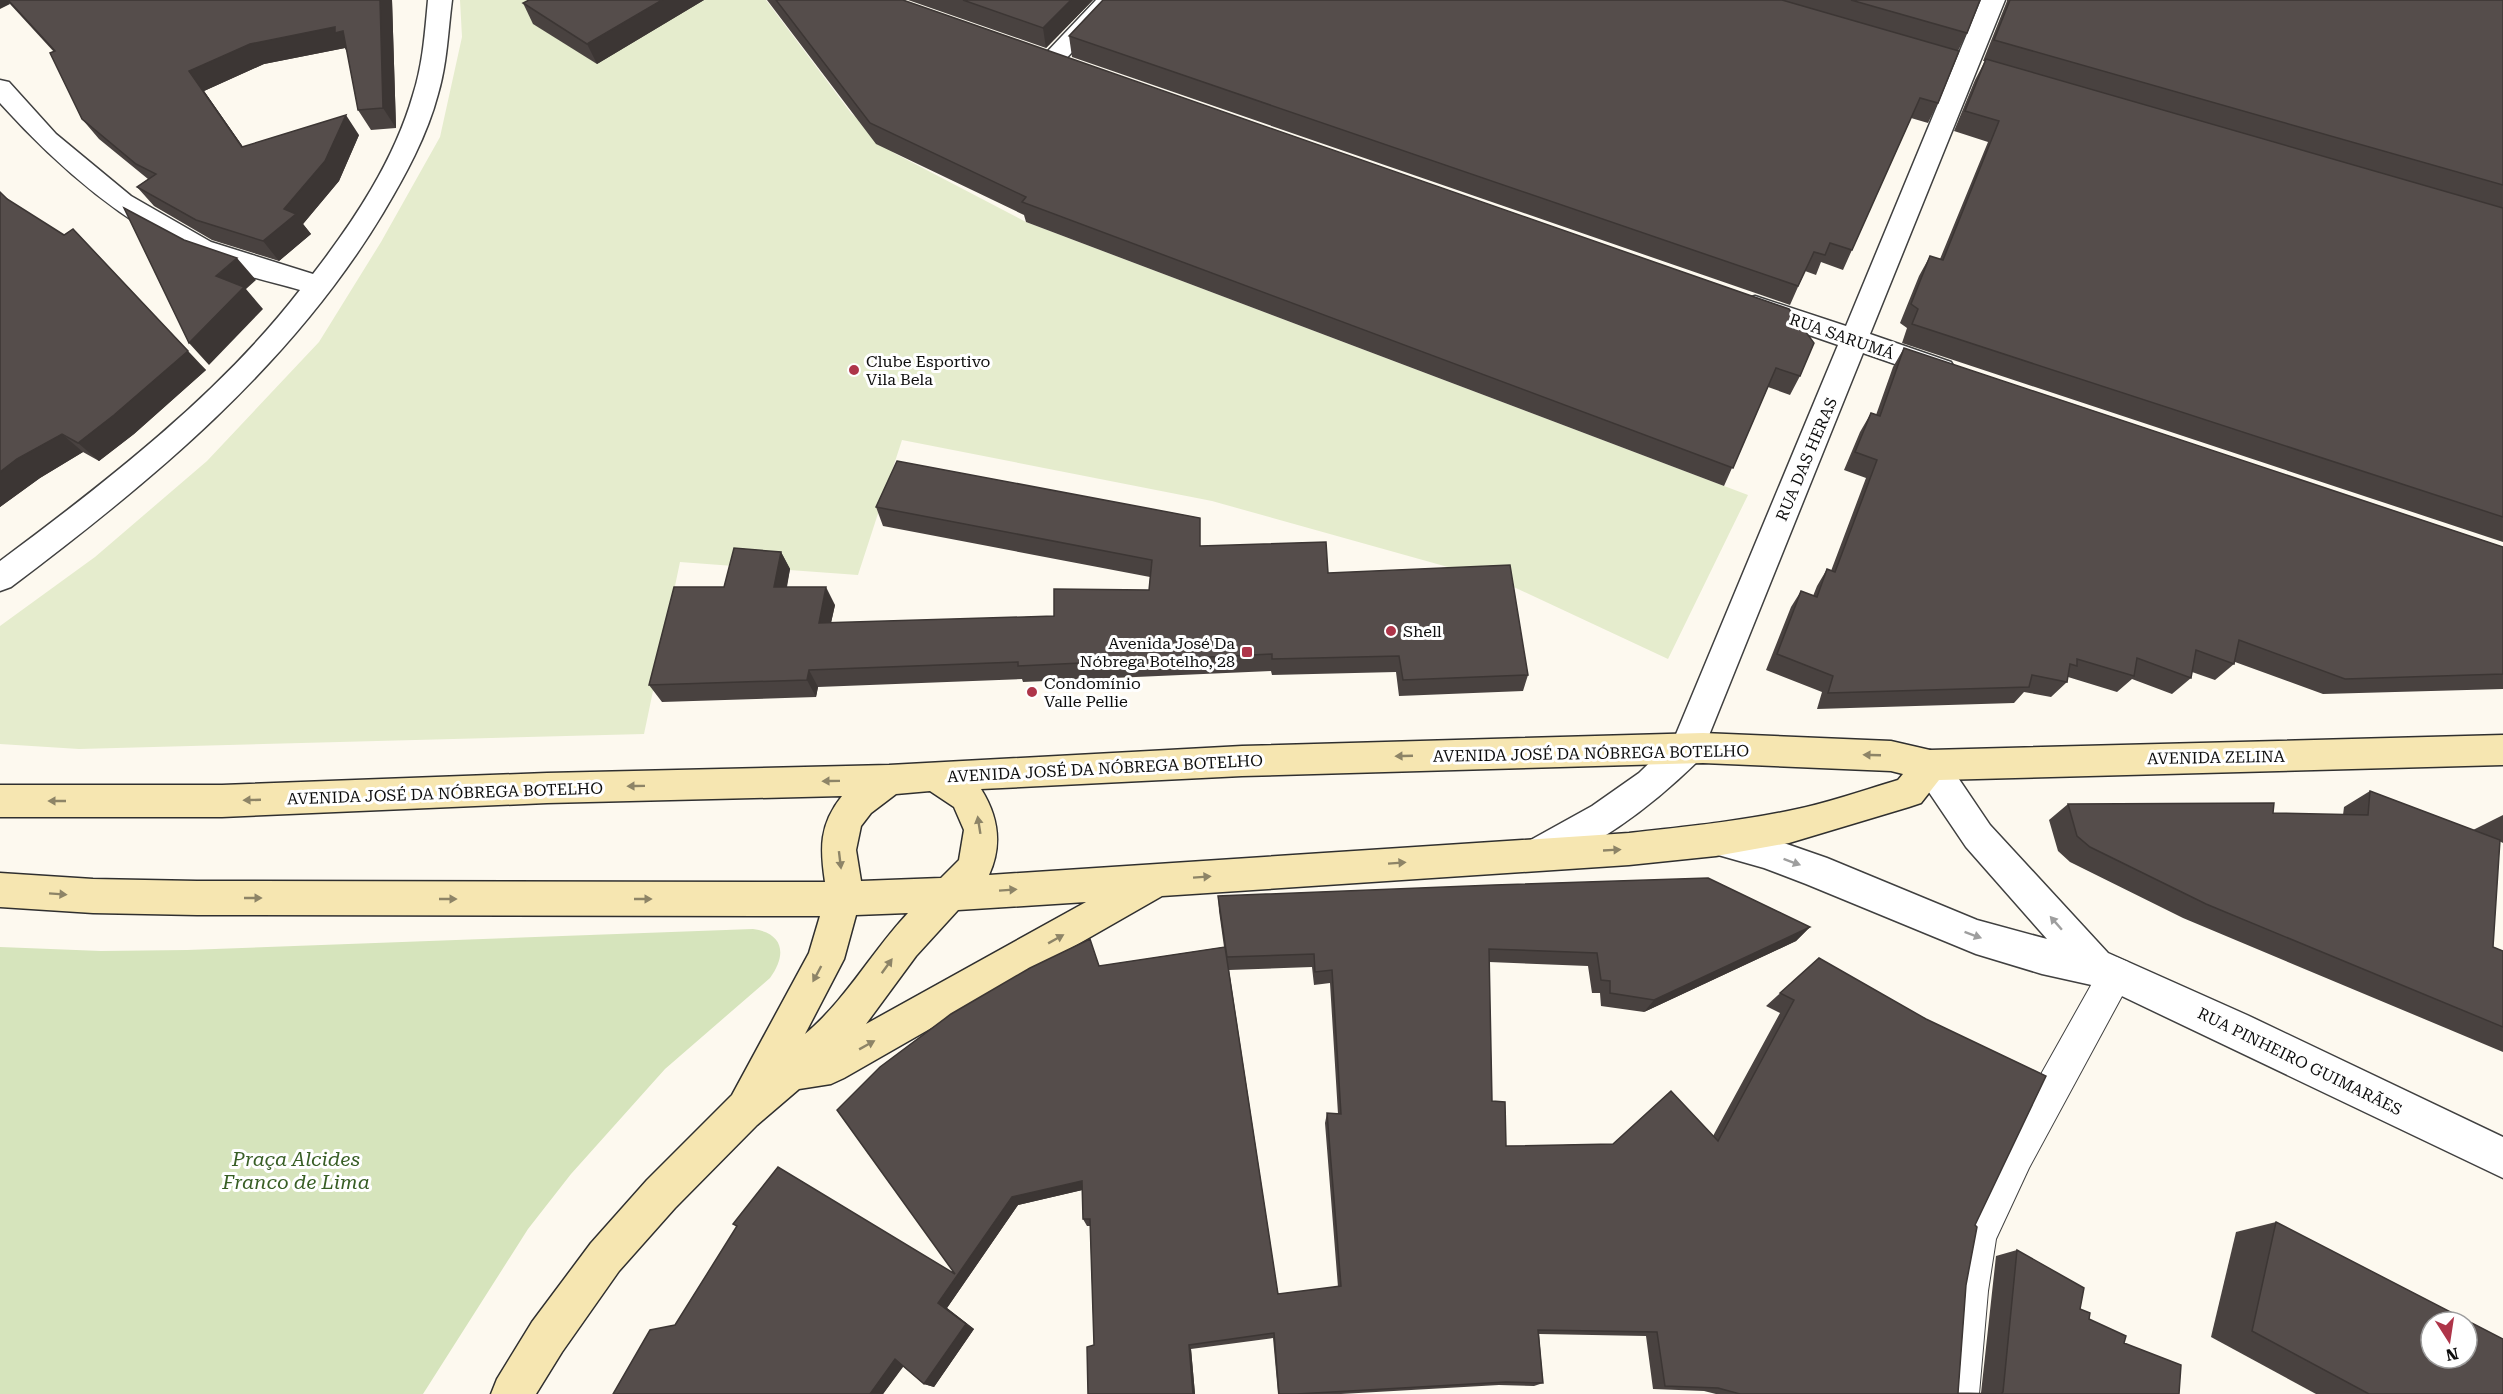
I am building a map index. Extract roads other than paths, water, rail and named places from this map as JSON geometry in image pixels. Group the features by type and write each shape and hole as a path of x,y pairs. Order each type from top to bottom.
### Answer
{"main road":[{"name":"AVENIDA JOSÉ DA NÓBREGA BOTELHO","path":"933,776 1242,760 1687,749 1891,756 1930,765"},
{"name":"AVENIDA ZELINA","path":"1930,765 2503,750"},
{"path":"0,890 93,896 197,898 843,899 949,894 1539,853 1629,849 1716,840 1789,827 1909,792 1930,765"},
{"path":"512,1394 547,1337 604,1257 661,1194 743,1111 794,1071 828,1040 861,1002 903,944 975,867 981,830 976,812 966,796 933,776 889,780 859,802 848,816 841,833 838,850 843,899 826,959 743,1111"},
{"name":"AVENIDA JOSÉ DA NÓBREGA BOTELHO","path":"0,801 222,801 547,788 889,780"},
{"path":"794,1071 831,1065 1157,880"}],"street":[{"path":"0,578 119,486 214,402 295,316 351,245 395,171 422,107 435,56 440,0"},
{"path":"1053,60 1109,0"},
{"name":"RUA DAS HERAS","path":"1539,853 1604,817 1651,784 1687,749 1993,0"},
{"path":"0,88 47,140 122,202 202,249 262,270 319,285"},
{"name":"RUA SARUMÁ","path":"1731,297 1964,377"},
{"name":"RUA PINHEIRO GUIMARÃES","path":"1930,765 1978,836 2106,970"},
{"name":"RUA PINHEIRO GUIMARÃES","path":"1716,840 1764,852 1814,870 1976,937 2042,956 2106,970 2234,1028 2503,1158"},
{"path":"1959,1394 1968,1291 1977,1237 2106,970"}],"place":[{"name":"Clube Esportivo Vila Bela","path":"854,370"},
{"name":"Shell","path":"1391,631"},
{"name":"Avenida José Da Nóbrega Botelho, 28","path":"1247,652"},
{"name":"Condomínio Valle Pellie","path":"1032,692"}],"park label":[{"name":"Praça Alcides Franco de Lima","path":"296,1170"}]}
